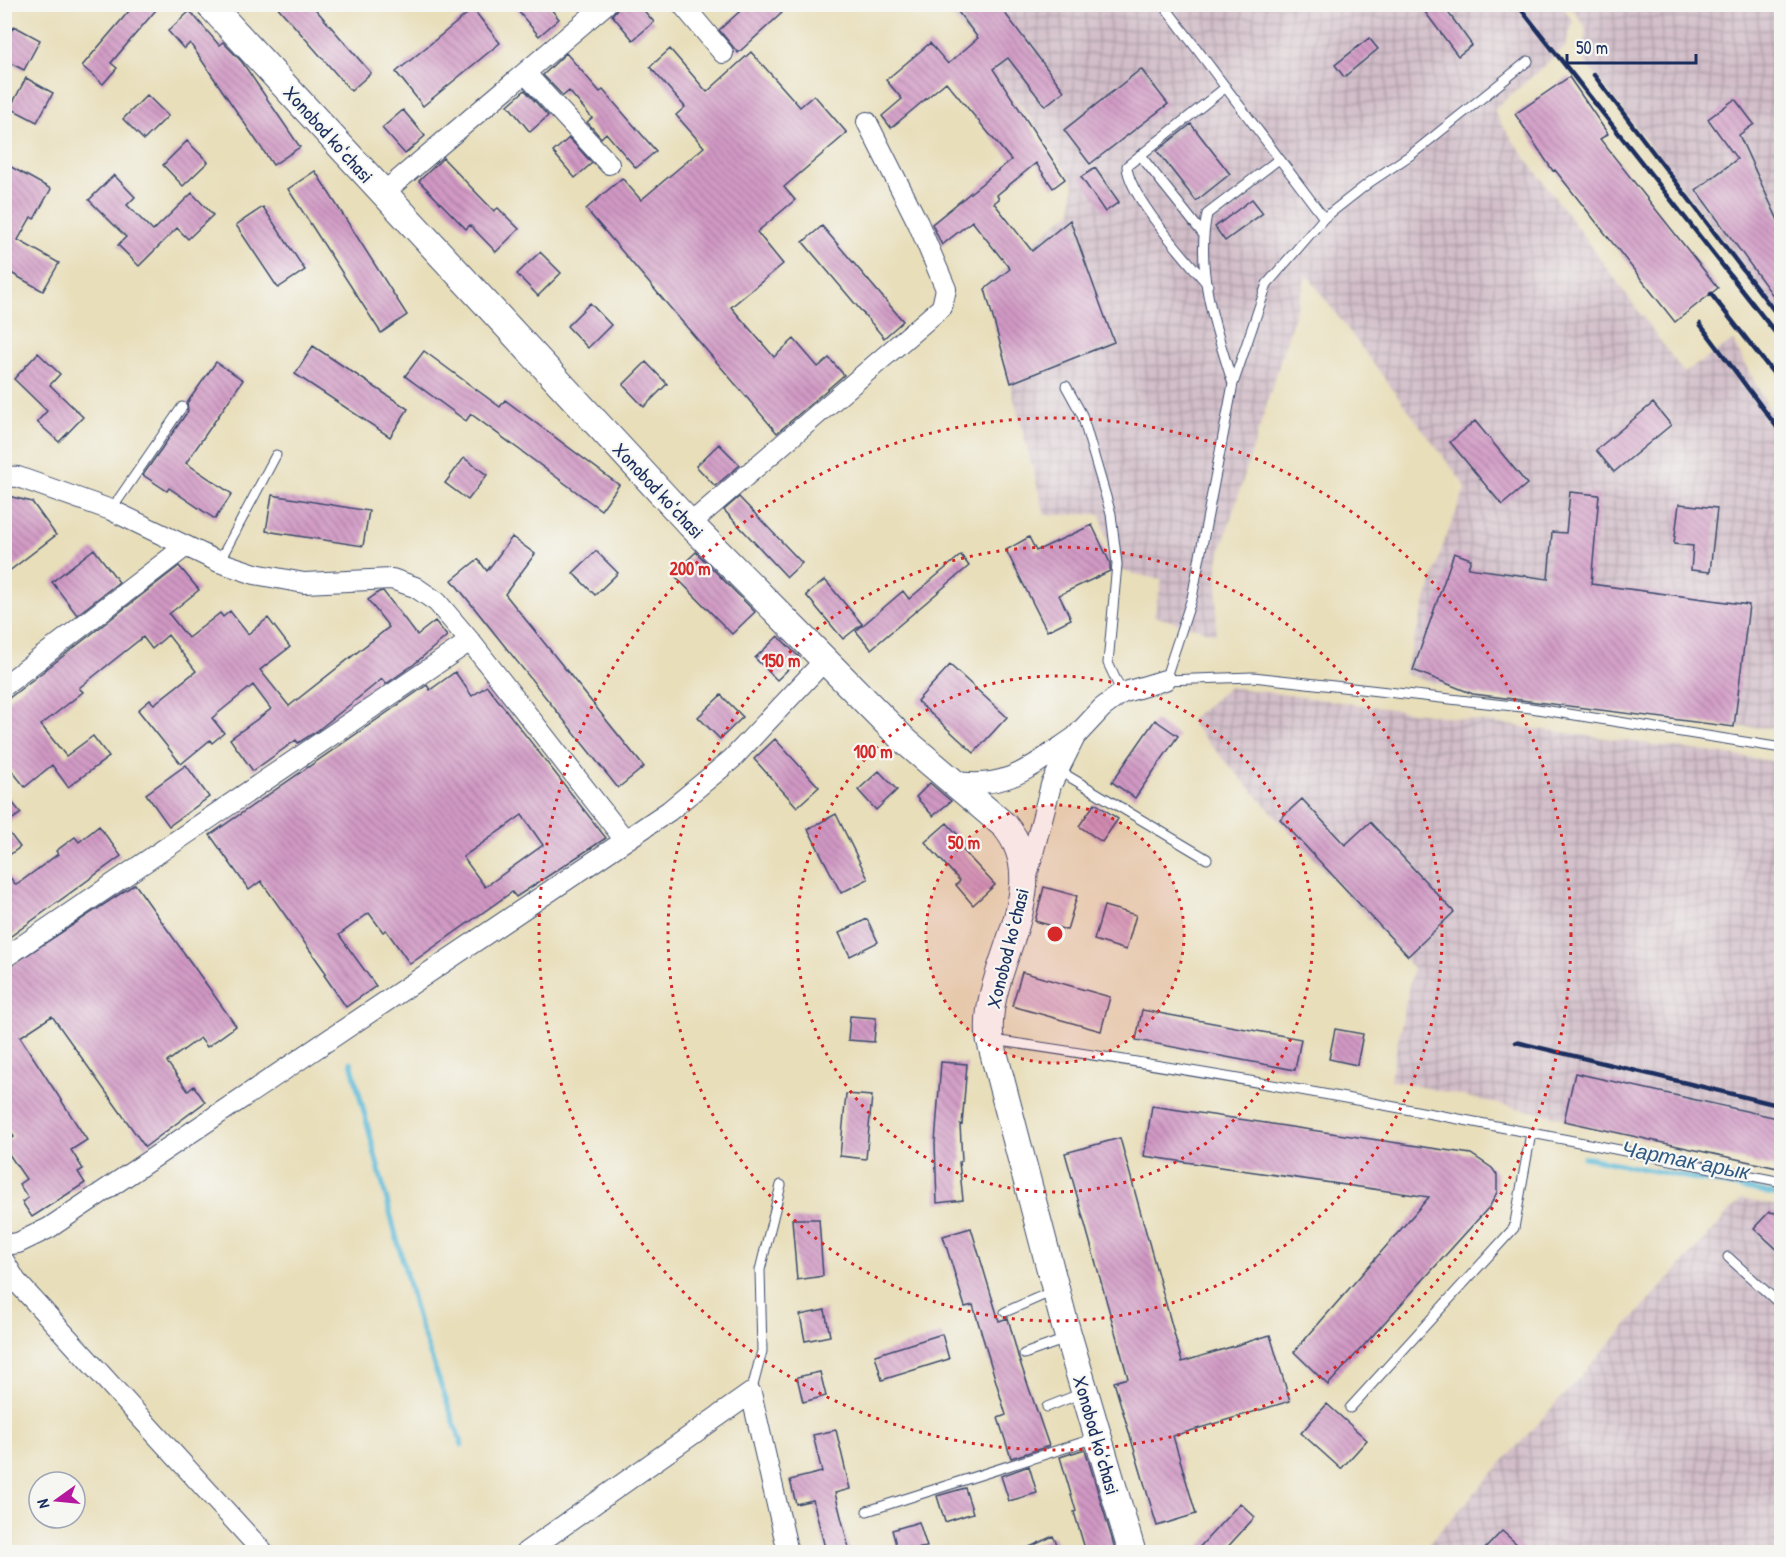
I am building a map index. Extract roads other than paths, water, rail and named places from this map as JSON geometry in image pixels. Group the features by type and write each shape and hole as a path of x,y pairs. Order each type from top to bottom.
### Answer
{"main road":[{"name":"Xonobod koʻchasi","path":"209,4 382,194 690,524 905,741 1005,826 1017,842 1024,861 1023,893 992,1000 990,1039 1069,1338 1132,1552"}],"street":[{"path":"382,194 606,4"},
{"path":"682,4 723,53"},
{"path":"526,74 609,164"},
{"path":"690,524 942,307 946,289 918,223 867,122"},
{"path":"4,476 28,480 111,510 219,562 255,574 304,583 392,579 415,587 437,602 470,641 625,840"},
{"path":"4,686 186,546"},
{"path":"4,958 470,641"},
{"path":"4,1245 18,1243 49,1227 669,811 732,759 824,661"},
{"path":"952,782 978,784 1003,782 1018,776 1075,737 1102,708 1122,693 1165,680"},
{"path":"1023,893 1043,809 1058,770 1075,737"},
{"path":"4,1261 16,1281 263,1552"},
{"path":"526,1552 751,1393 788,1552"}],"lane":[{"path":"1163,4 1324,218"},
{"path":"1528,61 1412,154 1370,182 1324,218 1267,284 1233,384 1192,598 1165,680 1265,678 1531,708 1782,748"},
{"path":"1208,285 1162,230 1127,178 1127,166 1226,87"},
{"path":"1140,155 1203,234"},
{"path":"1233,384 1209,306 1203,234 1207,214 1279,159"},
{"path":"1066,386 1082,415 1111,514 1117,564 1108,663 1122,693"},
{"path":"111,510 182,407"},
{"path":"219,562 276,455"},
{"path":"1058,770 1207,859"},
{"path":"990,1039 1110,1057 1532,1133 1782,1182"},
{"path":"1350,1408 1514,1228 1532,1133"},
{"path":"751,1393 762,1352 760,1270 781,1185"},
{"path":"1728,1257 1782,1306"},
{"path":"1005,1312 1056,1290"},
{"path":"1024,1354 1069,1338"},
{"path":"1047,1407 1084,1392"},
{"path":"867,1511 1098,1438"}],"waterway":[{"path":"351,1062 418,1320 462,1445"},
{"name":"Чартак арык","path":"1584,1157 1782,1196"}],"railway":[{"path":"1517,4 1782,341"},
{"path":"1594,75 1782,321"},
{"path":"1711,294 1782,384"},
{"path":"1700,324 1782,434"},
{"path":"1516,1042 1782,1106"}]}
